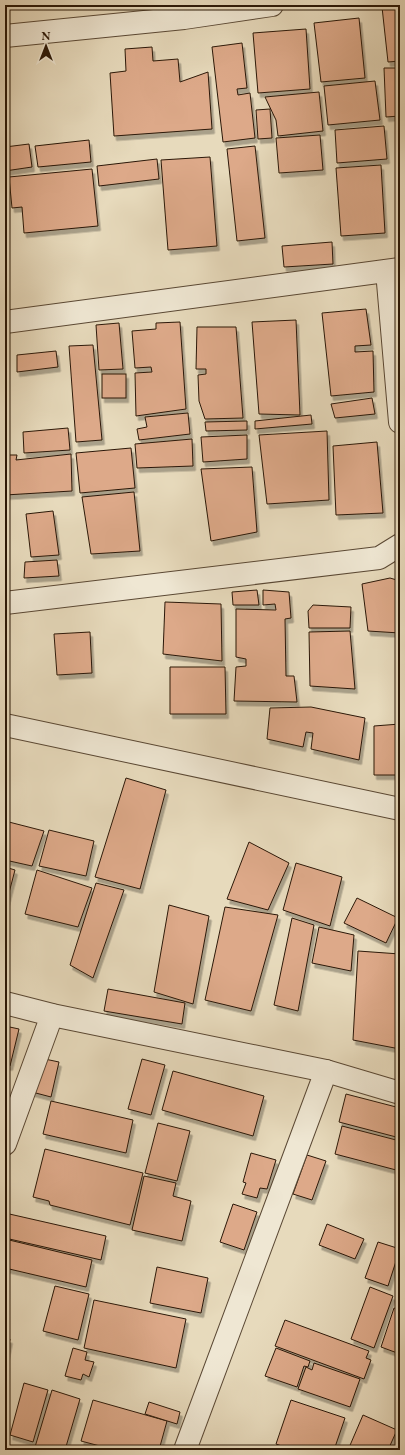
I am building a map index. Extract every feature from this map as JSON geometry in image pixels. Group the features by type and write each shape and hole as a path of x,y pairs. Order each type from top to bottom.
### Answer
{"street":[{"path":"5,36 184,18 272,5"},
{"path":"5,322 393,270 400,422"},
{"path":"5,603 379,558 400,545"},
{"path":"5,725 400,809"},
{"path":"5,1003 52,1015 326,1071 400,1093"},
{"path":"5,1144 52,1015"},
{"path":"185,1450 326,1071"}],"building":[{"path":"400,5 400,61 388,62 382,7"},
{"path":"359,18 365,78 321,82 314,23"},
{"path":"306,29 310,89 258,93 253,33"},
{"path":"242,43 247,88 237,89 238,95 250,93 255,138 223,142 212,47"},
{"path":"152,47 153,61 178,59 180,82 208,72 212,129 114,136 110,73 126,71 125,49"},
{"path":"384,68 400,68 400,116 386,117"},
{"path":"375,81 380,120 328,125 324,86"},
{"path":"319,92 323,131 278,136 276,120 265,97"},
{"path":"270,109 272,138 258,139 256,110"},
{"path":"384,126 387,159 337,163 335,130"},
{"path":"320,135 323,170 279,173 276,138"},
{"path":"89,140 91,162 38,167 35,146"},
{"path":"29,144 32,167 5,171 5,147"},
{"path":"255,146 265,238 237,241 227,149"},
{"path":"210,157 217,246 168,250 161,160"},
{"path":"157,159 159,179 99,186 97,166"},
{"path":"381,165 385,233 341,236 336,168"},
{"path":"92,169 98,226 24,233 22,207 12,208 9,177"},
{"path":"332,242 333,264 284,267 282,246"},
{"path":"366,309 371,345 355,346 355,352 373,351 374,392 331,396 322,313"},
{"path":"296,320 300,415 259,414 252,322"},
{"path":"180,322 186,409 136,416 135,373 152,372 151,367 135,368 132,331 156,329 156,323"},
{"path":"119,323 123,369 99,370 96,325"},
{"path":"197,327 236,327 243,418 205,419 199,401 198,375 206,374 206,369 196,369"},
{"path":"93,345 102,440 76,442 69,346"},
{"path":"56,351 58,367 17,372 17,355"},
{"path":"102,374 126,374 126,398 102,398"},
{"path":"372,398 375,414 335,418 331,404"},
{"path":"188,413 190,434 139,440 137,429 147,427 145,417"},
{"path":"311,415 312,424 255,429 255,421"},
{"path":"247,421 247,430 206,431 205,422"},
{"path":"68,428 70,450 24,453 23,432"},
{"path":"327,431 329,500 267,504 259,435"},
{"path":"247,435 247,459 203,462 201,437"},
{"path":"192,439 193,466 137,468 135,444"},
{"path":"377,442 383,513 336,515 333,446"},
{"path":"131,448 135,488 80,493 76,453"},
{"path":"71,454 72,491 5,495 5,455 17,455 16,460"},
{"path":"252,467 257,532 211,541 201,469"},
{"path":"134,492 140,551 91,554 82,497"},
{"path":"53,511 59,555 31,557 26,514"},
{"path":"57,560 59,576 24,578 25,562"},
{"path":"390,578 400,581 400,633 368,631 362,584"},
{"path":"257,590 259,605 233,605 232,592"},
{"path":"263,590 289,592 291,618 285,619 286,676 294,676 297,702 234,701 236,667 246,666 246,659 236,657 236,609 276,610 275,604 263,605"},
{"path":"165,602 221,604 222,661 163,654"},
{"path":"313,605 351,607 350,628 309,628 308,611"},
{"path":"350,631 355,689 310,686 309,632"},
{"path":"90,632 92,673 57,675 54,634"},
{"path":"170,667 225,667 226,714 170,714"},
{"path":"311,707 365,718 359,760 311,749 313,733 306,732 303,747 267,739 270,708"},
{"path":"400,724 400,775 374,775 374,726"},
{"path":"126,778 166,790 140,889 95,877"},
{"path":"5,821 44,831 32,866 5,860"},
{"path":"49,830 94,841 86,876 39,866"},
{"path":"249,842 289,863 268,910 227,899"},
{"path":"296,863 342,877 330,926 283,910"},
{"path":"5,867 15,870 5,908"},
{"path":"37,870 92,888 78,927 25,914"},
{"path":"96,883 124,890 93,978 70,965"},
{"path":"357,898 398,918 386,943 344,923"},
{"path":"169,905 209,916 193,1004 154,992"},
{"path":"225,907 278,915 251,1011 205,1000"},
{"path":"292,918 314,925 298,1011 274,1005"},
{"path":"319,927 354,935 351,971 312,963"},
{"path":"358,951 400,954 400,1049 353,1040"},
{"path":"108,989 185,1003 182,1024 104,1011"},
{"path":"5,1026 19,1029 10,1066 5,1065"},
{"path":"40,1058 59,1062 51,1097 32,1092"},
{"path":"142,1059 165,1065 151,1115 128,1109"},
{"path":"173,1071 264,1096 253,1136 162,1110"},
{"path":"346,1094 400,1108 400,1138 339,1122"},
{"path":"51,1101 133,1120 126,1153 43,1134"},
{"path":"158,1123 190,1131 177,1181 145,1173"},
{"path":"342,1126 400,1141 400,1171 335,1154"},
{"path":"45,1149 143,1173 130,1225 50,1205 49,1201 33,1197"},
{"path":"251,1153 276,1160 267,1189 260,1188 257,1198 242,1194 246,1183 243,1182"},
{"path":"307,1155 326,1161 312,1200 293,1194"},
{"path":"144,1176 176,1183 173,1196 191,1201 182,1241 132,1230"},
{"path":"233,1204 257,1212 244,1250 220,1242"},
{"path":"5,1213 106,1236 101,1260 5,1238"},
{"path":"327,1224 364,1239 355,1259 319,1245"},
{"path":"5,1239 92,1260 86,1287 5,1268"},
{"path":"378,1242 400,1249 388,1286 365,1278"},
{"path":"157,1267 208,1278 201,1313 150,1303"},
{"path":"55,1286 89,1294 78,1340 43,1331"},
{"path":"370,1287 393,1296 374,1348 351,1339"},
{"path":"94,1300 186,1319 176,1368 84,1348"},
{"path":"394,1308 400,1310 400,1354 381,1347"},
{"path":"285,1320 369,1351 366,1358 371,1360 364,1379 275,1346"},
{"path":"5,1338 10,1339 5,1363"},
{"path":"73,1348 87,1352 85,1360 94,1362 89,1377 83,1374 81,1380 65,1376"},
{"path":"276,1348 310,1361 308,1367 304,1366 297,1387 265,1376"},
{"path":"314,1363 360,1379 350,1407 298,1389 306,1367 312,1370"},
{"path":"24,1383 48,1390 33,1442 10,1435"},
{"path":"52,1390 80,1399 65,1450 47,1450 35,1447"},
{"path":"93,1400 167,1421 159,1450 115,1450 81,1441"},
{"path":"291,1400 345,1418 334,1450 293,1450 276,1444"},
{"path":"149,1402 180,1412 177,1424 145,1414"},
{"path":"363,1415 397,1430 388,1450 348,1450"}]}
